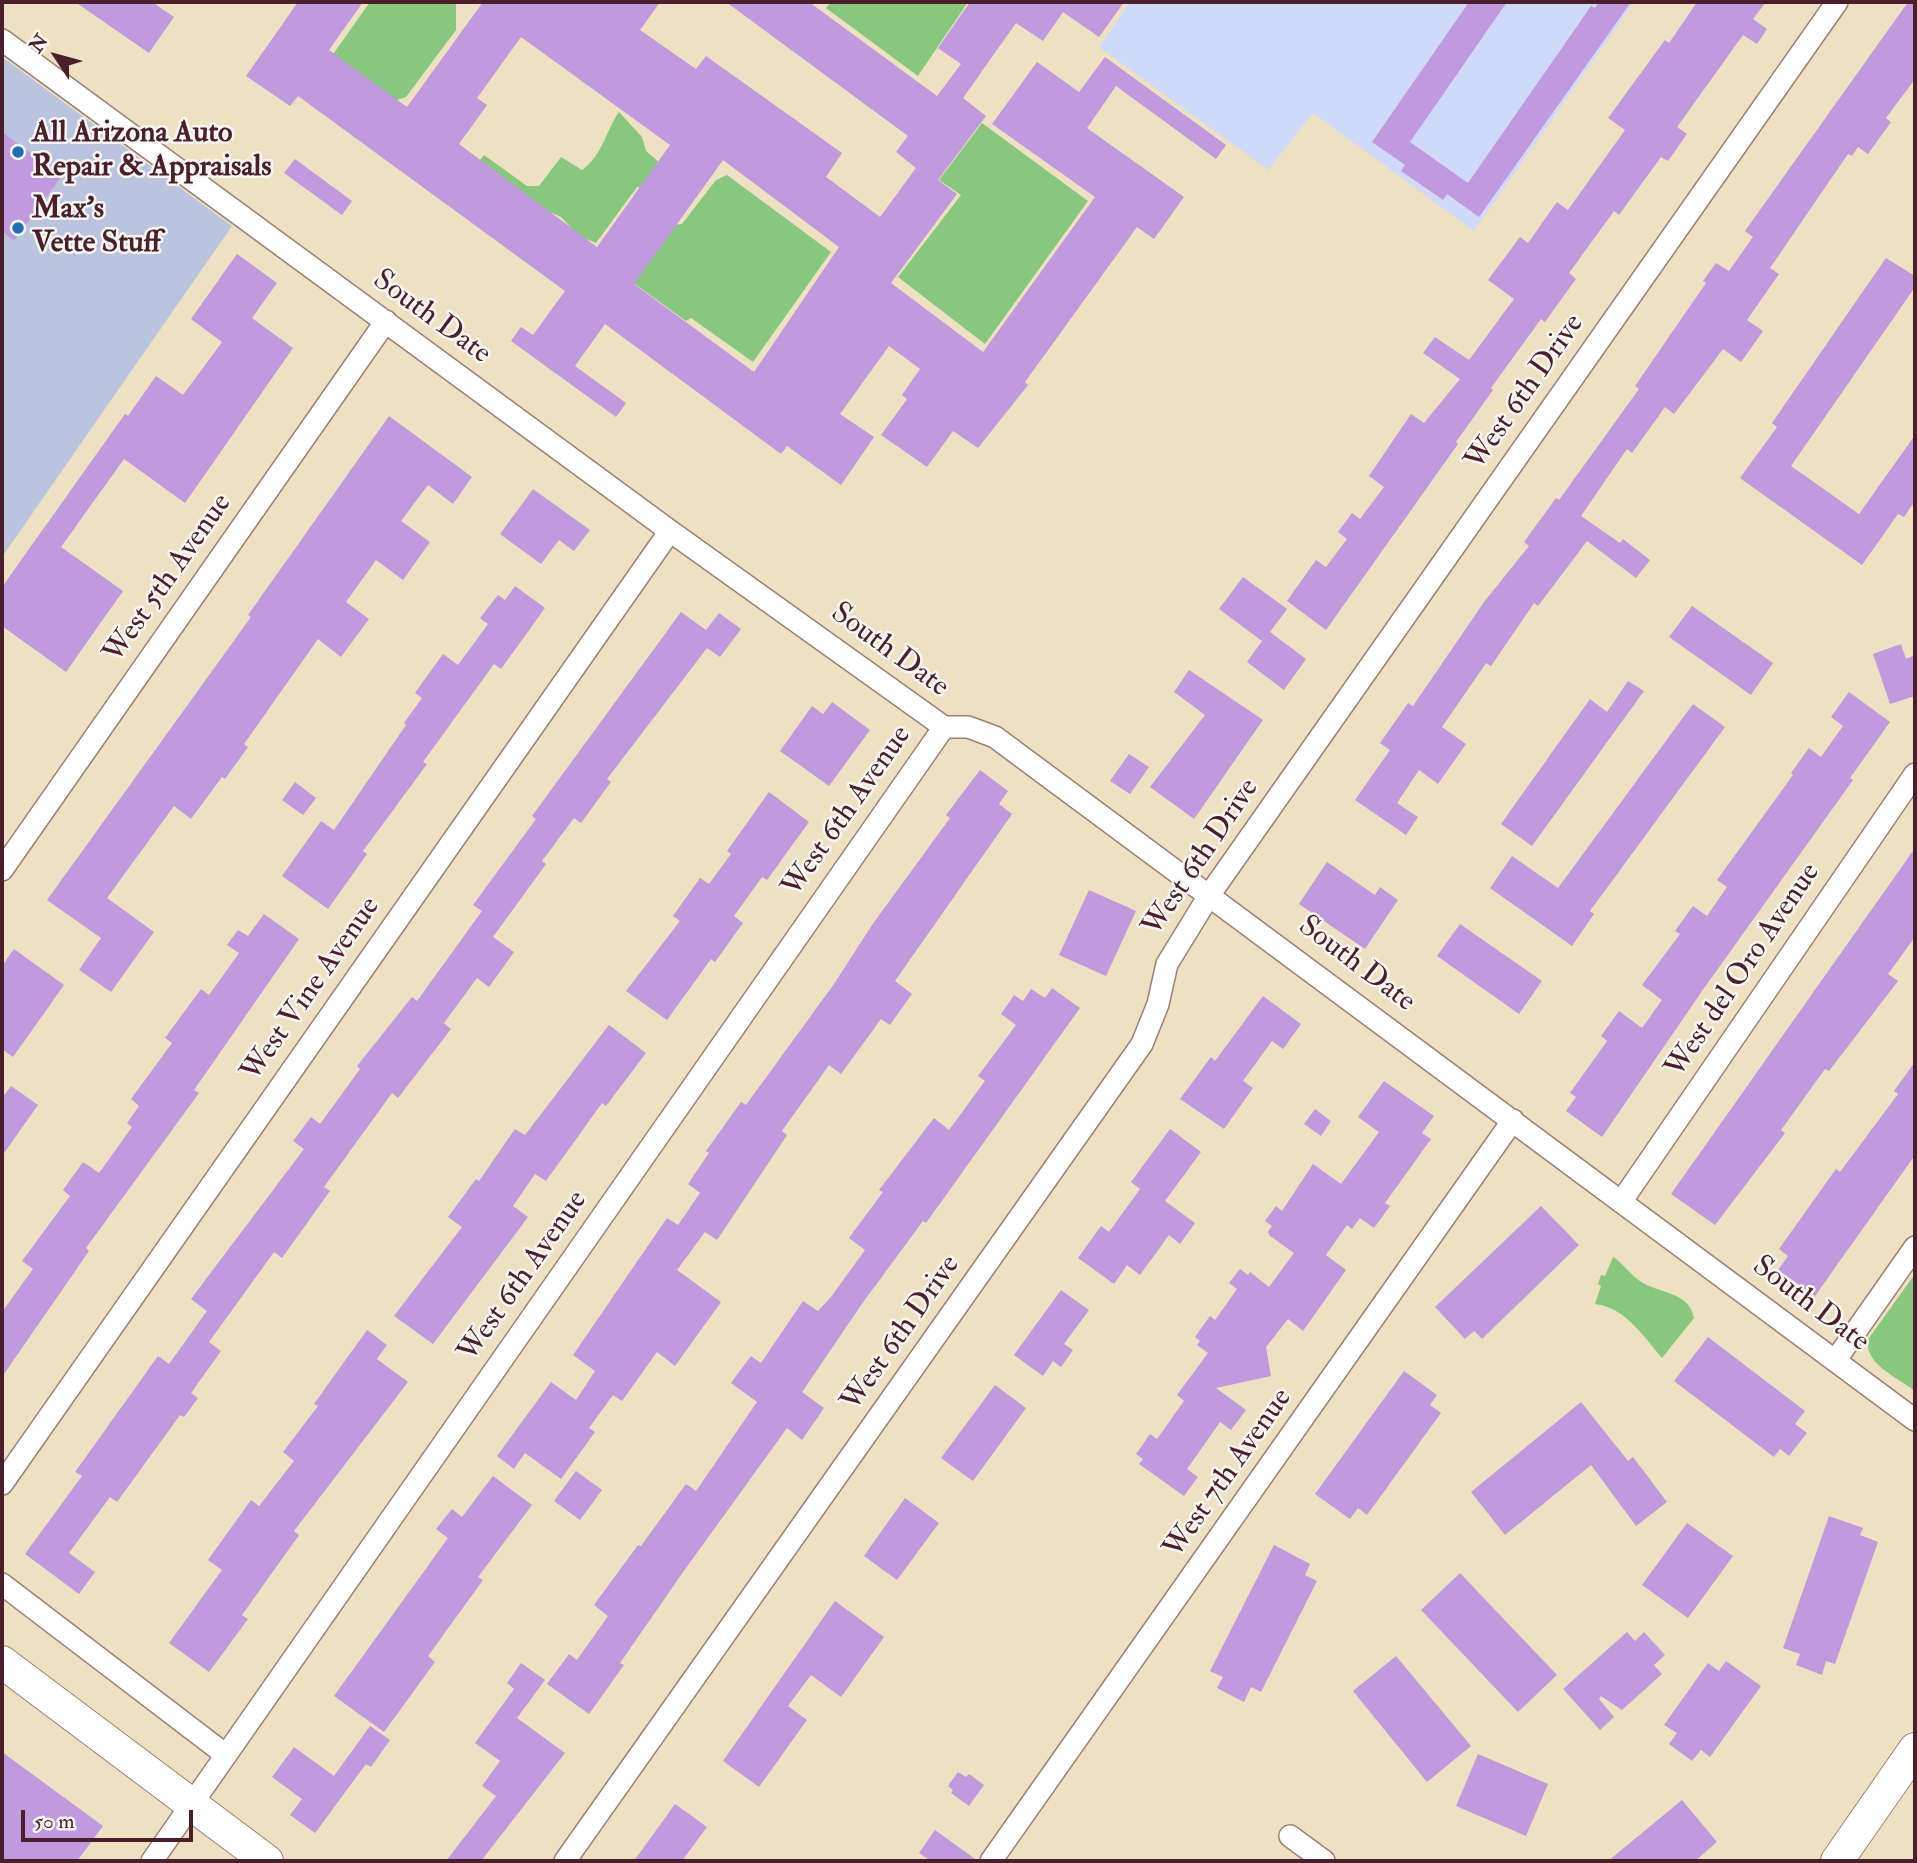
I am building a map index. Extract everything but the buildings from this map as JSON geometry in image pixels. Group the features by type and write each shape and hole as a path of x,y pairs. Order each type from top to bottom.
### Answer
{"street":[{"name":"West 6th Drive","path":"565,1861 1142,1044 1158,1004 1167,964 1210,894 1837,2"},
{"name":"South Date","path":"2,40 670,531 944,727 968,727 995,737 1915,1420"},
{"name":"West 5th Avenue","path":"2,870 386,321"},
{"name":"West Vine Avenue","path":"2,1483 670,531"},
{"name":"West 6th Avenue","path":"152,1861 944,727"},
{"name":"West del Oro Avenue","path":"1621,1202 1915,774"},
{"name":"West 7th Avenue","path":"991,1861 1513,1120"},
{"path":"1835,1360 1915,1247"},
{"path":"2,1584 226,1755"},
{"path":"2,1662 267,1861"},
{"path":"1837,1861 1915,1749"},
{"path":"1290,1836 1324,1861"}],"shaded area":[{"path":"1130,2 1634,2 1474,231 1313,113 1268,170 1099,47"},
{"path":"2,57 232,226 2,557"}],"green space":[{"path":"370,2 454,2 456,5 456,30 406,97 397,100 376,91 329,60"},
{"path":"831,2 968,2 918,76 826,8"},
{"path":"619,112 642,137 646,151 660,163 642,188 637,187 596,243 579,236 561,217 540,208 476,165 484,155 527,186 539,186 561,157 582,170 589,164 600,150"},
{"path":"982,123 1088,201 985,344 898,277 961,195 939,180"},
{"path":"727,175 831,252 753,362 691,318 686,321 632,282 674,225 682,224 716,180"},
{"path":"1613,1257 1639,1280 1650,1287 1681,1298 1691,1309 1694,1318 1662,1358 1625,1317 1595,1304 1601,1286 1598,1284 1601,1275 1605,1276"},
{"path":"1915,1274 1915,1391 1883,1369 1870,1355 1868,1347 1869,1338"}],"place":[{"name":"All Arizona Auto Repair & Appraisals","path":"18,152"},
{"name":"Max's Vette Stuff","path":"18,228"}]}
